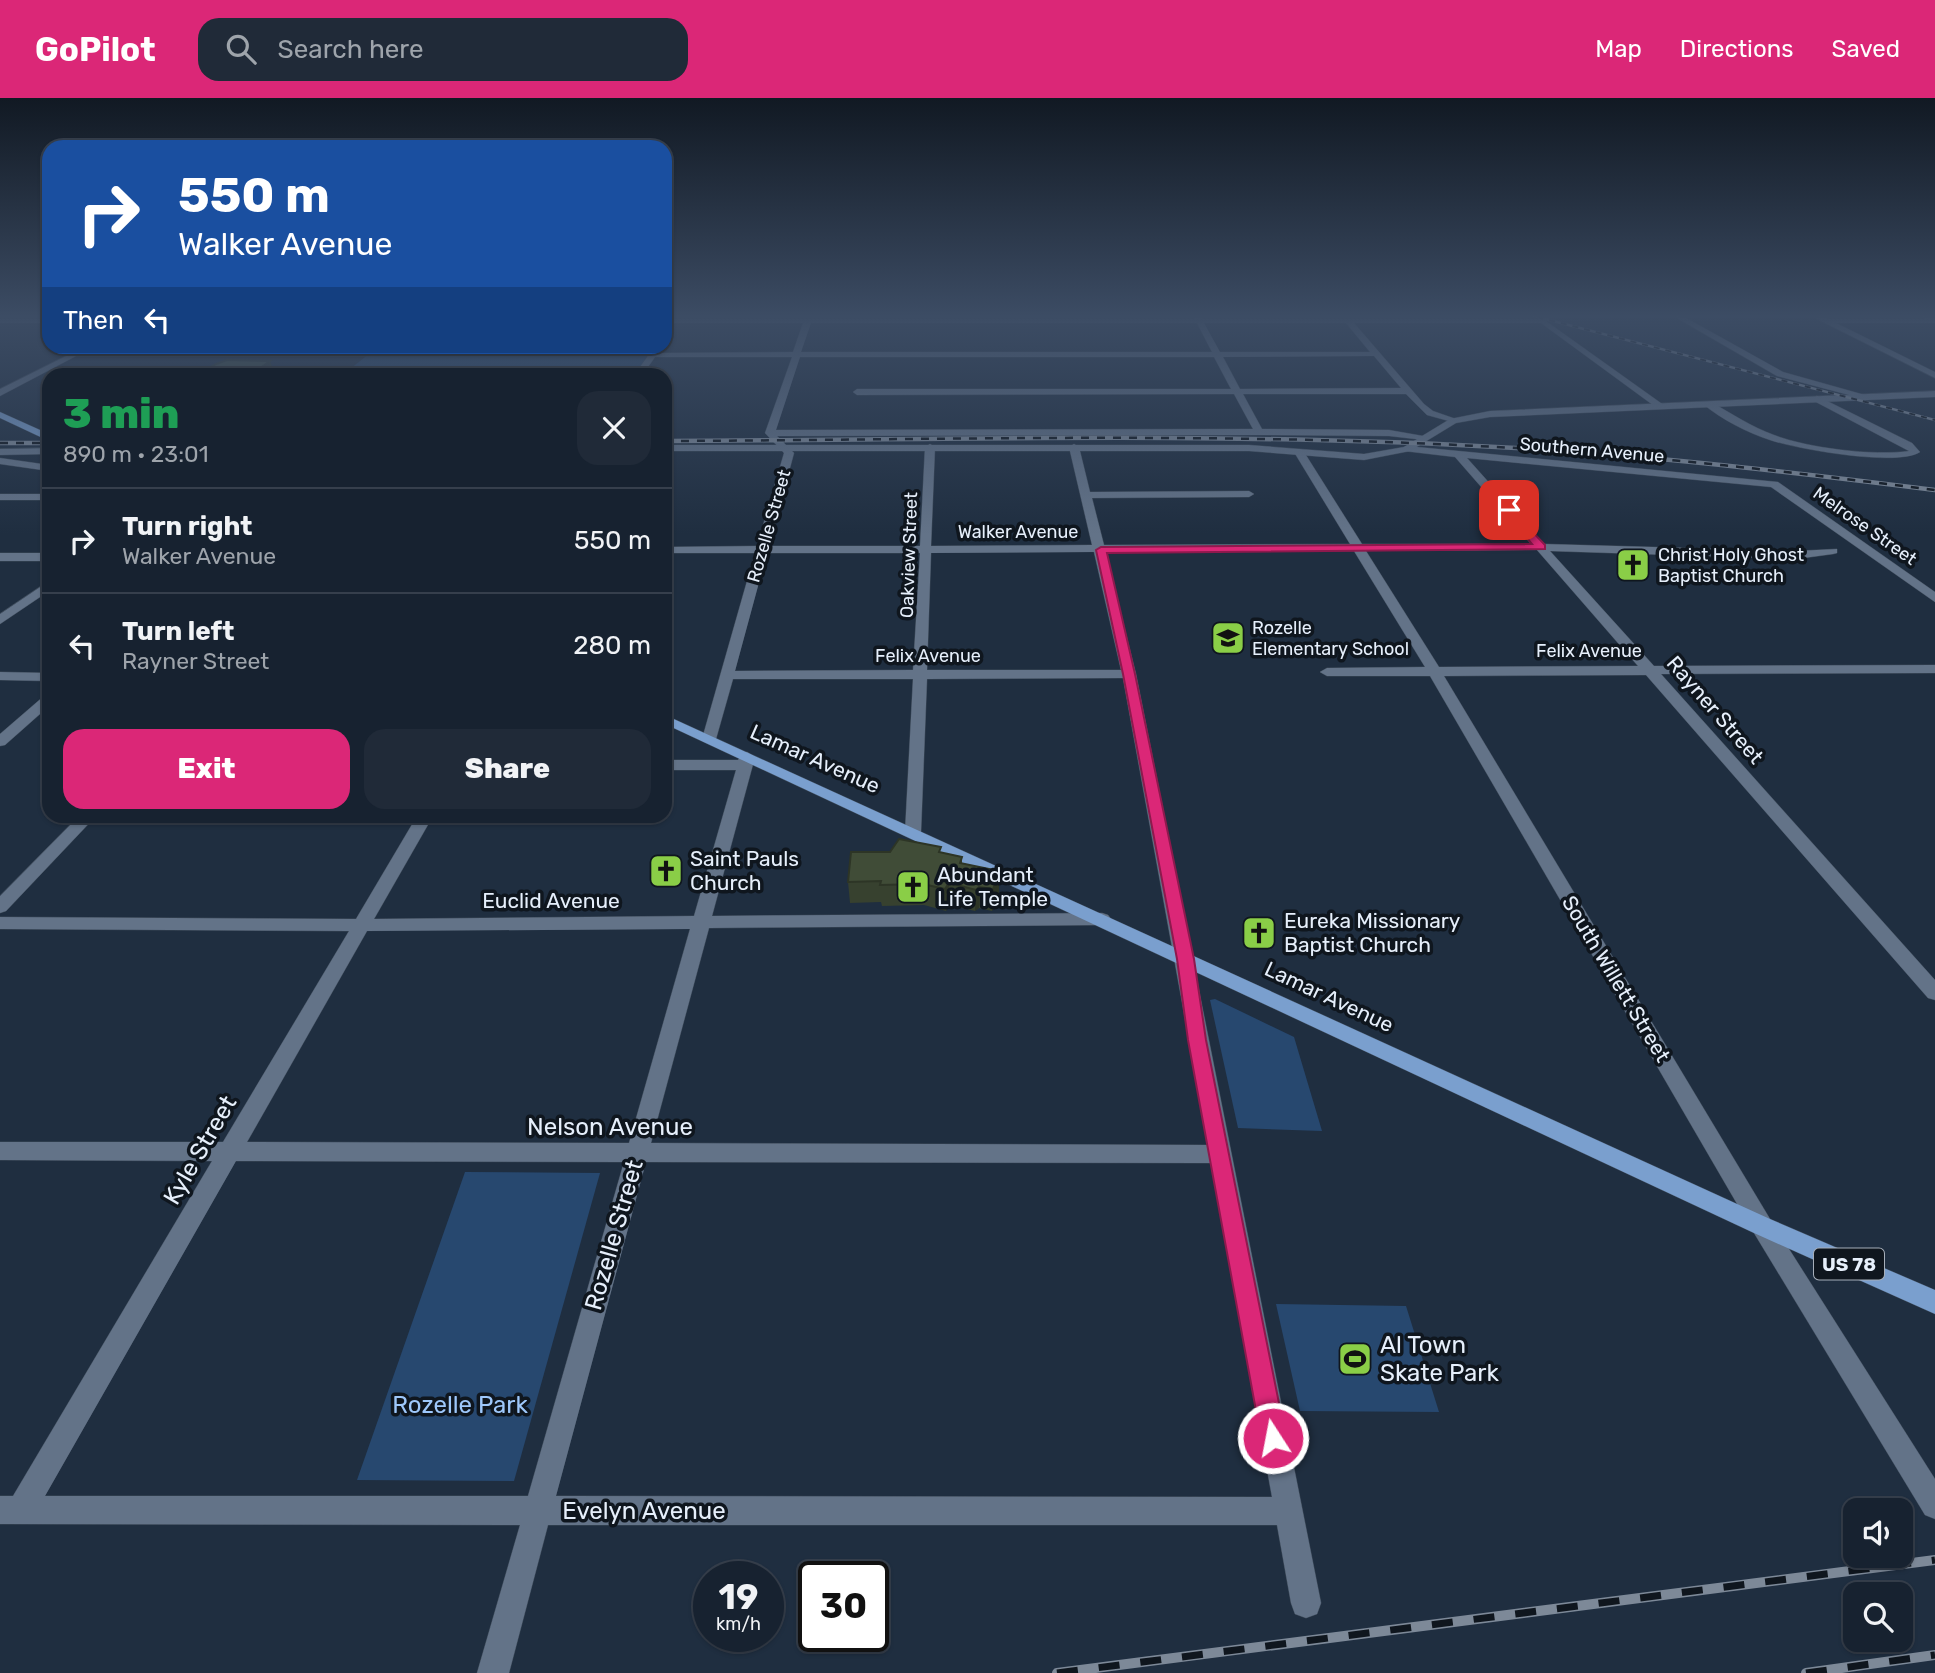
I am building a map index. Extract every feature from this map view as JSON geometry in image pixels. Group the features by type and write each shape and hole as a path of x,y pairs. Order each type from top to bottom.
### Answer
{"main road":[{"path":"0,415 42,435"},
{"name":"Lamar Avenue","path":"672,722 709,739 746,761 913,832 1762,1226 1935,1302"}],"street":[{"path":"785,388 769,433 1259,432 1396,434 1424,437"},
{"path":"1234,388 1259,432"},
{"path":"1404,388 1430,413 1453,421"},
{"path":"1635,388 1660,406"},
{"path":"1832,388 1868,397"},
{"path":"857,392 1407,391"},
{"name":"Southern Avenue","path":"1407,449 1453,421 1490,414 1935,394"},
{"path":"1708,404 1760,433 1796,444 1897,456 1915,452 1909,445 1817,399"},
{"name":"Rozelle Street","path":"709,739 789,453 769,433"},
{"name":"Oakview Street","path":"913,832 930,447"},
{"path":"1074,447 1129,674 1306,1603"},
{"name":"Southern Avenue","path":"672,448 1249,448 1364,457 1407,449 1774,484"},
{"path":"0,452 42,451"},
{"name":"South Willett Street","path":"1299,452 1434,671 1762,1226 1935,1505"},
{"name":"Rayner Street","path":"1460,456 1935,993"},
{"path":"0,461 42,467"},
{"name":"Melrose Street","path":"1774,484 1935,598"},
{"path":"1086,495 1249,494"},
{"path":"0,497 42,497"},
{"name":"Walker Avenue","path":"672,550 1541,547 1796,555 1833,551"},
{"path":"0,557 42,557"},
{"path":"0,620 42,590"},
{"name":"Felix Avenue","path":"1327,672 1935,669"},
{"name":"Felix Avenue","path":"727,675 1129,674"},
{"path":"0,676 42,677"},
{"path":"0,742 42,705"},
{"path":"672,765 746,761"},
{"name":"Rozelle Street","path":"493,1673 746,761"},
{"path":"0,906 81,823"},
{"name":"Kyle Street","path":"10,1510 230,1151 421,823"},
{"name":"Euclid Avenue","path":"0,923 361,925 1102,919"},
{"name":"Nelson Avenue","path":"0,1151 1220,1154"},
{"name":"Evelyn Avenue","path":"10,1510 1287,1511"}],"green space":[{"path":"1215,999 1294,1037 1322,1131 1238,1128 1210,1000"},
{"name":"Rozelle Park","path":"465,1172 600,1173 514,1481 357,1480"},
{"name":"Al Town Skate Park","path":"1276,1304 1406,1306 1439,1412 1300,1411"}],"building":[{"path":"899,839 941,847 939,852 962,857 960,863 999,874 993,889 979,887 976,890 949,883 945,889 923,884 880,885 881,881 848,882 851,852 890,852"}],"railway":[{"path":"1810,388 1935,420"},
{"path":"672,441 1071,438 1376,442 1534,449 1649,458 1935,490"},
{"path":"0,443 42,443"},
{"path":"1057,1673 1935,1560"},
{"path":"1806,1673 1935,1655"}],"place":[{"name":"Christ Holy Ghost Baptist Church","path":"1633,565"},
{"name":"Rozelle Elementary School","path":"1228,638"},
{"name":"Saint Pauls Church","path":"666,871"},
{"name":"Abundant Life Temple","path":"913,887"},
{"name":"Eureka Missionary Baptist Church","path":"1259,933"},
{"name":"Al Town Skate Park","path":"1355,1359"}],"route":[{"path":"1273,1438 1197,1040 1185,959 1129,674 1101,550 1541,547 1509,510"}]}
